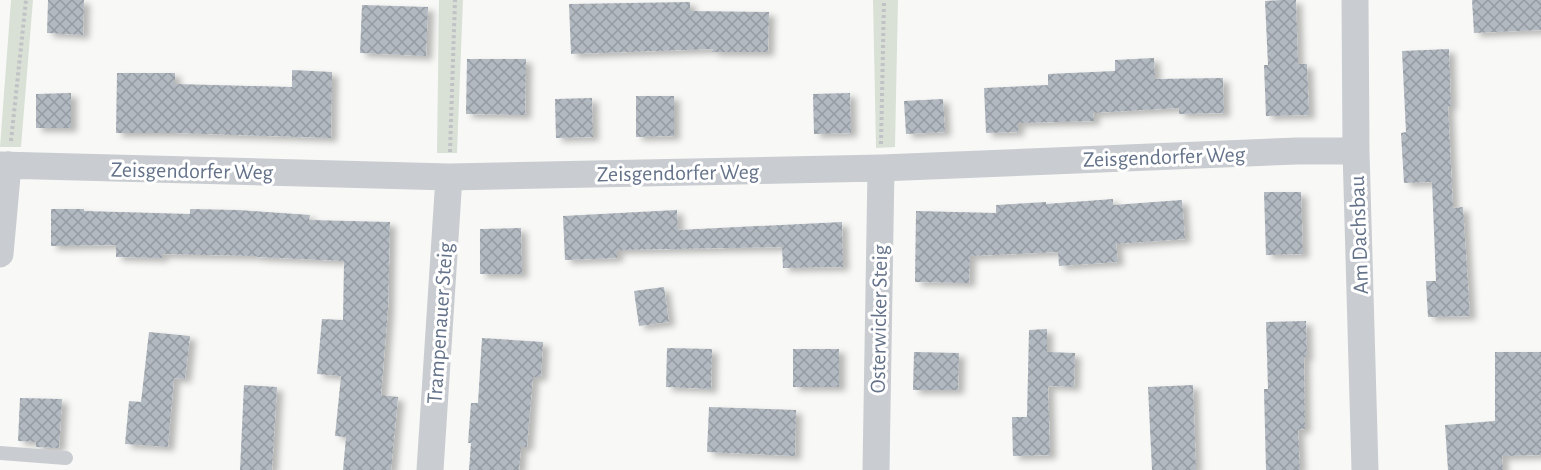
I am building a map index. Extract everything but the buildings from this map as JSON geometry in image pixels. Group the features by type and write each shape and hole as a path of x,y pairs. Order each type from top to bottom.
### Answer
{"street":[{"name":"Am Dachsbau","path":"1355,0 1356,151 1365,470"},
{"name":"Zeisgendorfer Weg","path":"4,165 449,177 881,168 1297,151 1356,151"},
{"path":"0,254 4,165"},
{"name":"Osterwicker Steig","path":"876,470 881,168"},
{"name":"Trampenauer Steig","path":"429,470 449,177"}],"lane":[{"path":"0,453 66,458"}],"path":[{"path":"4,165 26,0"},
{"path":"449,177 455,0"},
{"path":"881,168 884,0"}],"shaded area":[{"path":"11,0 33,0 21,147 0,147"},
{"path":"439,0 463,0 457,153 437,153"},
{"path":"873,0 898,0 895,147 876,148"}]}
